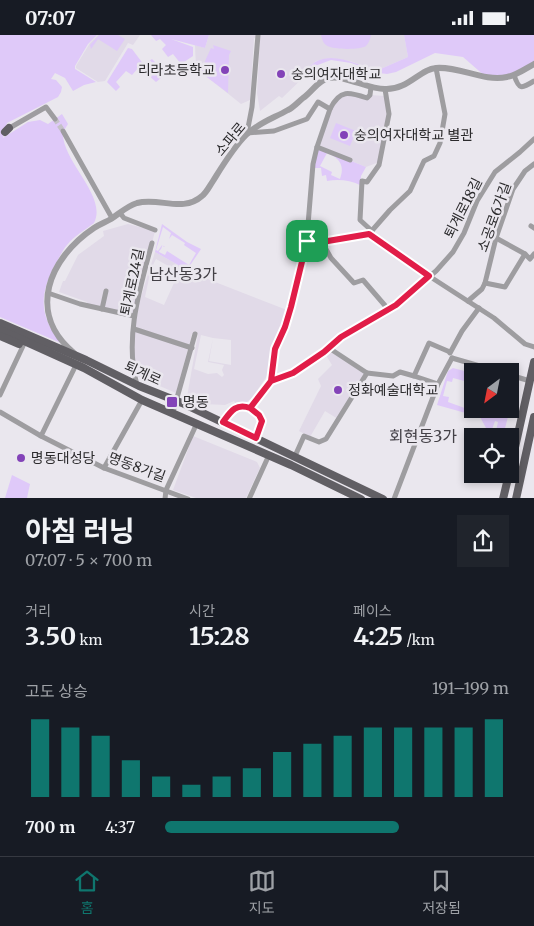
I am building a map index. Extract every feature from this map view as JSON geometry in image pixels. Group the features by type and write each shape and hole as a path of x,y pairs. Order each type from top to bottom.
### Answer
{"main road":[{"path":"0,318 54,342 75,354"},
{"name":"퇴계로","path":"0,323 223,422 380,498"},
{"name":"퇴계로","path":"0,330 84,368 142,400 269,455 358,498"},
{"name":"퇴계로","path":"0,336 84,368"},
{"path":"519,430 534,362"},
{"path":"518,496 534,417"},
{"path":"505,497 507,483"}],"street":[{"path":"258,35 252,107 247,133 274,131 306,119 318,102 330,109"},
{"path":"307,241 322,242 371,232 410,191 424,161 434,156 440,143 445,113 436,68 462,71 486,77 504,77 514,75 534,65"},
{"name":"소파로","path":"75,354 61,341 49,319 46,304 52,279 63,257 94,228 138,203 154,202 174,205 191,203 203,195 247,133 260,124 290,109 324,79 338,78 371,87 397,88 436,68"},
{"path":"514,75 517,85 521,87 525,87 534,81"},
{"path":"250,408 271,381 275,349 285,327 291,307 307,241 310,190 317,147 330,109 336,99 345,93 367,97 370,95 371,87"},
{"path":"385,89 388,114 379,165 367,182 362,181 360,220 371,232 429,276 479,307 525,344 534,347"},
{"path":"6,131 46,107 55,119"},
{"path":"63,131 112,218"},
{"name":"퇴계로18길","path":"271,381 293,373 329,348 341,337 408,295 429,276 453,252 464,233 476,201 495,173 534,139"},
{"path":"317,147 350,160"},
{"name":"소공로6가길","path":"486,283 496,238 513,189 525,171 534,164"},
{"path":"120,213 124,218 155,230"},
{"path":"496,238 525,254 530,259 534,254"},
{"path":"322,242 331,258 354,283 363,280 388,309"},
{"name":"퇴계로24길","path":"137,385 133,361 134,316 152,243"},
{"path":"468,301 486,283 505,287 525,254"},
{"name":"퇴계로24길","path":"102,309 106,291"},
{"path":"48,293 80,304 134,316"},
{"path":"394,498 438,384 462,331 479,307"},
{"path":"134,329 192,348"},
{"path":"173,412 195,334"},
{"path":"414,376 429,343 451,355 474,363"},
{"path":"0,395 23,345"},
{"path":"329,348 367,373 393,376 400,372 438,384"},
{"path":"41,436 76,365"},
{"path":"295,456 304,436 319,442 326,439 367,373"},
{"path":"519,378 530,381"},
{"name":"퇴계로","path":"104,468 142,400"},
{"path":"223,422 233,409 244,406 250,408 259,415 262,421 256,438"},
{"name":"명동8가길","path":"0,412 41,436 104,468 186,498"},
{"path":"165,498 166,490 196,423"},
{"path":"249,498 269,455"}],"shaded area":[{"path":"0,35 97,35 88,44 75,66 75,69 96,82 84,85 73,91 65,78 55,73 51,79 56,80 62,87 58,97 7,123 3,138 28,122 40,120 48,124 62,114 68,124 63,132 64,143 95,201 97,213 94,223 65,247 46,286 44,296 45,314 61,343 0,317"},
{"path":"98,35 140,35 133,45 128,43 105,81 98,82 76,68 76,66 90,43"},
{"path":"99,35 118,35 125,39 117,51 98,39 91,49 90,45"},
{"path":"151,35 209,35 205,48 171,39 193,47 193,56 181,64 173,54 168,57 162,49 166,45 160,39 156,41"},
{"name":"숭의여자대학교","path":"209,35 404,35 408,57 376,71 350,61 329,58 316,61 303,72 306,75 282,98 279,96 260,111 257,93 260,40 254,38 250,100 241,104 196,68 195,45 205,48"},
{"path":"321,35 371,35 366,46 346,49 329,47 323,42"},
{"path":"404,35 534,35 534,64 517,74 486,77 463,57 435,53 396,72 387,74 379,73 351,63 331,60 315,66 306,75 303,72 315,62 330,58 346,60 376,71 408,57"},
{"path":"213,45 231,51 229,55 228,93 200,72 211,48 214,49"},
{"path":"128,48 132,49 144,65 152,59 156,63 153,67 161,78 156,82 139,67 132,75 126,71 116,82 120,87 116,91 107,82"},
{"path":"340,95 385,96 388,111 379,162 366,167 317,147 330,109"},
{"path":"336,123 356,131 350,146 330,138"},
{"path":"317,147 366,167 361,176 360,185 344,180 327,181 326,175 322,176 321,168 313,168","holes":["327,153 342,166 340,179 331,175 332,172 320,166"]},
{"path":"128,224 155,231 134,316 87,306 87,302 59,292 78,255 104,236 103,231"},
{"path":"162,224 187,242 201,249 187,270 155,252","holes":["163,227 171,233 169,239 172,235 196,253 189,265 167,251 165,255 159,252 162,245 158,251 156,250"]},
{"path":"155,252 187,271 287,310 280,331 271,346 269,373 252,398 244,404 236,404 234,401 225,405 204,404 187,397 198,334 192,334 176,393 134,375 134,319","holes":["156,259 179,272 164,305 145,297 151,269","201,335 213,338 208,362 224,365 222,370 224,375 222,377 217,373 208,374 194,369","213,338 231,340 231,365 209,361"]},
{"name":"정화예술대학교","path":"329,348 367,373 338,419 325,411 310,437 299,431 321,386 318,379 332,365 324,352"},
{"path":"453,368 464,371 464,381 453,378 452,382 447,381 443,396 449,397 448,402 464,408 464,413 437,405 448,371"},
{"path":"481,418 508,418 505,428 497,428 498,422 495,421 492,428 486,428"},
{"path":"193,436 257,462 260,468 246,498 196,498 173,490"},
{"path":"12,475 30,484 27,498 5,498"}],"tunnel":[{"path":"55,119 63,131"}],"place":[{"name":"리라초등학교","path":"225,70"},
{"name":"숭의여자대학교","path":"281,74"},
{"name":"숭의여자대학교 별관","path":"344,135"},
{"name":"정화예술대학교","path":"338,390"},
{"name":"명동","path":"172,402"},
{"name":"명동대성당","path":"21,458"}],"district":[{"name":"남산동3가","path":"183,274"},
{"name":"회현동3가","path":"423,436"}],"route":[{"path":"307,241 291,307 283,333 275,349 271,381 250,408 244,406 233,409 223,422 256,438 262,421 259,415 250,408 271,381 293,373 324,352 341,337 396,305 429,276 369,234 322,242 307,241"}]}
